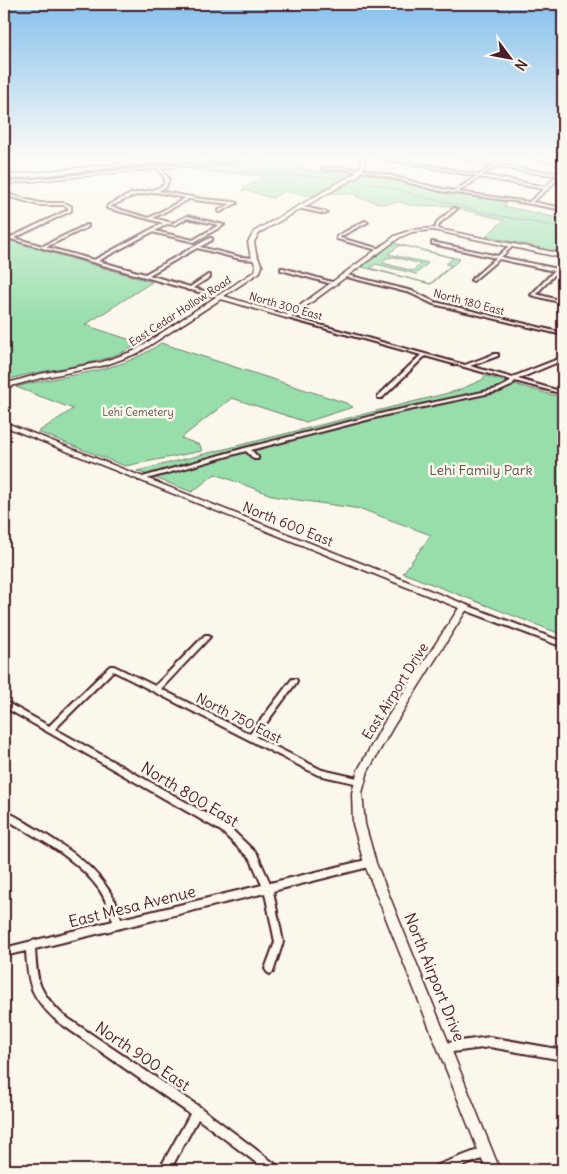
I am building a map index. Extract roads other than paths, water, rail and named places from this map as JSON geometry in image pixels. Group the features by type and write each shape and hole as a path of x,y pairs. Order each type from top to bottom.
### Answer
{"street":[{"path":"11,238 66,213"},
{"path":"126,213 166,223 174,224 187,217 222,226 194,241 152,231"},
{"path":"149,219 161,213"},
{"name":"East Cedar Hollow Road","path":"4,386 40,376 86,369 136,352 257,272 259,266 251,242 257,232 289,213"},
{"path":"436,229 438,223 450,213"},
{"path":"366,222 338,237 338,239 380,250"},
{"path":"94,262 166,223"},
{"path":"43,247 87,226"},
{"path":"288,317 406,232 436,229 563,256"},
{"name":"North 300 East","path":"4,236 563,393"},
{"path":"145,276 210,239"},
{"path":"433,243 557,270 533,295 563,302"},
{"path":"473,280 512,245"},
{"path":"198,247 240,258 256,259"},
{"path":"282,269 334,283"},
{"name":"North 180 East","path":"344,275 411,292 434,303 563,334"},
{"path":"189,288 208,276"},
{"path":"380,397 424,355"},
{"path":"466,366 496,355"},
{"path":"141,479 247,449 397,411 498,390 518,377 563,358"},
{"name":"North 600 East","path":"4,424 563,645"},
{"path":"247,449 256,458"},
{"name":"East Airport Drive","path":"358,787 363,770 389,724 464,607"},
{"path":"156,690 207,637"},
{"name":"North 750 East","path":"50,729 112,668 321,773 358,787"},
{"path":"251,738 294,682"},
{"name":"North 800 East","path":"4,704 224,828 254,857 268,888 279,942 270,969"},
{"name":"North Airport Drive","path":"358,787 359,824 370,863 493,1170"},
{"path":"4,814 80,862 94,874 103,885 115,911 118,924"},
{"name":"East Mesa Avenue","path":"4,952 370,863"},
{"name":"North 900 East","path":"30,947 34,988 47,1007 60,1018 197,1112 274,1170"},
{"path":"445,1048 490,1042 563,1055"},
{"path":"164,1170 197,1112"},
{"path":"440,1170 486,1152"}],"waterway":[{"path":"484,213 563,228"}],"park label":[{"name":"Lehi Cemetery","path":"138,412"},
{"name":"Lehi Family Park","path":"481,470"}]}
